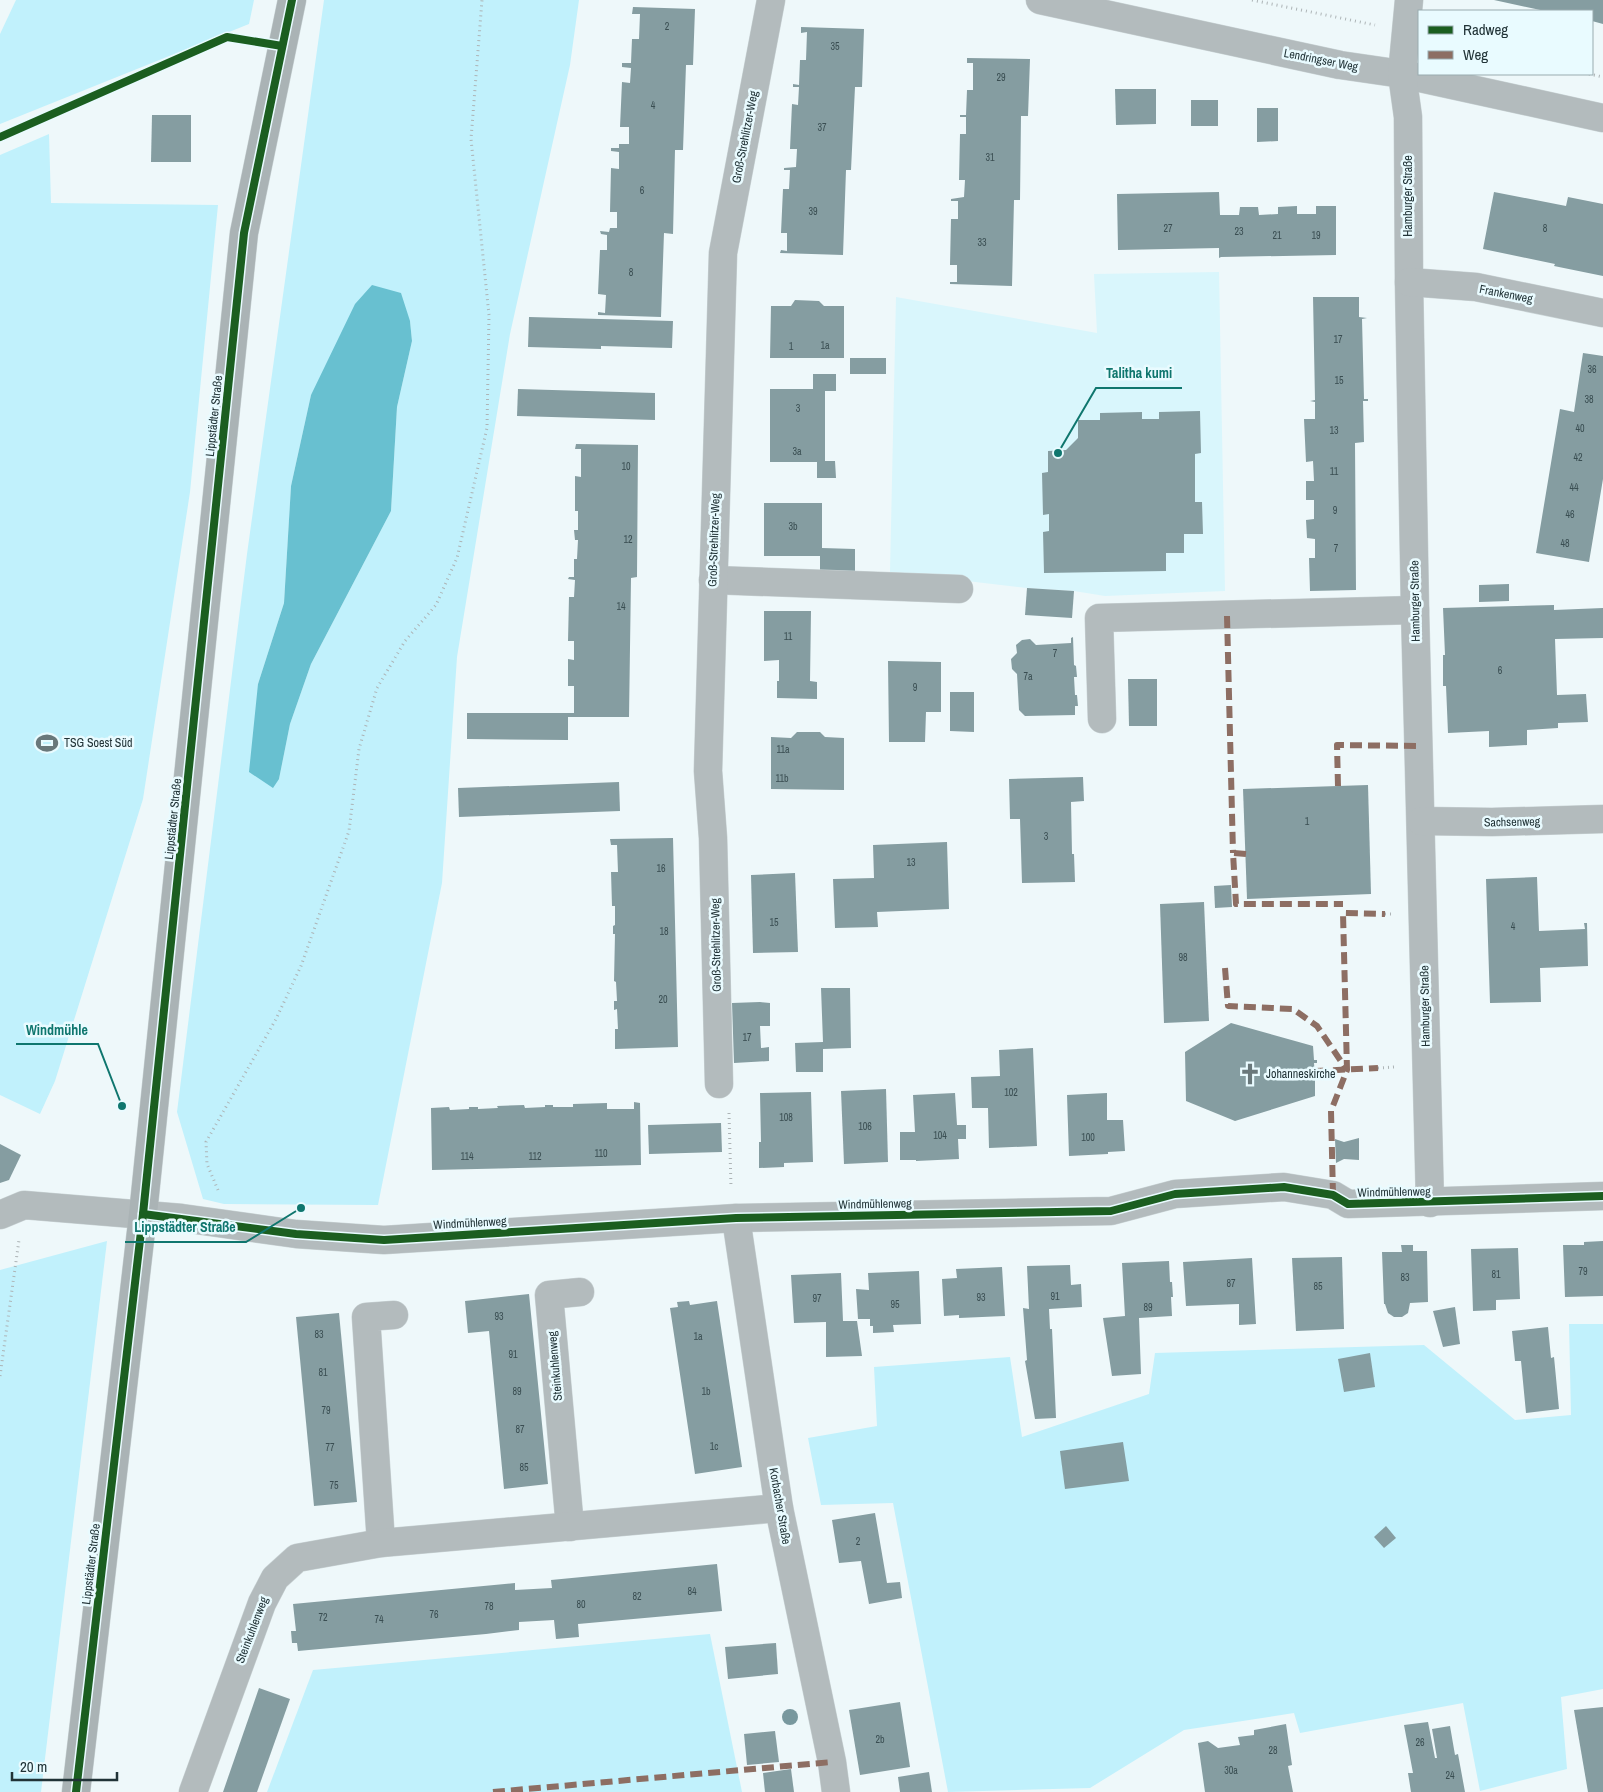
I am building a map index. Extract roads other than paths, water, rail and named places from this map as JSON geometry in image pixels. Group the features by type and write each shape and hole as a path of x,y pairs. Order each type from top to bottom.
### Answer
{"main road":[{"name":"Lippstädter Straße","path":"76,1792 143,1214 244,233 292,0"}],"street":[{"name":"Groß-Strehlitzer-Weg","path":"719,1084 714,838 708,771 723,253 771,0"},
{"name":"Lendringser Weg","path":"1040,0 1340,66 1402,74 1603,118"},
{"name":"Hamburger Straße","path":"1408,0 1402,74 1408,117 1408,282 1430,1203"},
{"name":"Frankenweg","path":"1408,282 1476,287 1603,313"},
{"path":"713,580 959,589"},
{"path":"1102,719 1099,618 1415,610"},
{"name":"Sachsenweg","path":"1421,822 1603,819"},
{"name":"Windmühlenweg","path":"12,1210 143,1214 296,1234 384,1240 736,1218 1111,1210 1175,1194 1284,1187 1333,1196 1348,1204 1430,1203 1603,1196"},
{"name":"Korbacher Straße","path":"736,1218 780,1508 832,1762 836,1792"},
{"name":"Steinkuhlenweg","path":"570,1527 549,1295 580,1292"},
{"path":"381,1544 366,1317 394,1315"},
{"name":"Steinkuhlenweg","path":"193,1792 262,1603 275,1578 297,1558 381,1544 780,1508"}],"place":[{"name":"Talitha kumi","path":"1058,453"},
{"name":"TSG Soest Süd","path":"47,743"},
{"name":"Johanneskirche","path":"1250,1074"},
{"name":"Windmühle","path":"122,1106"},
{"name":"Lippstädter Straße","path":"301,1208"}]}
